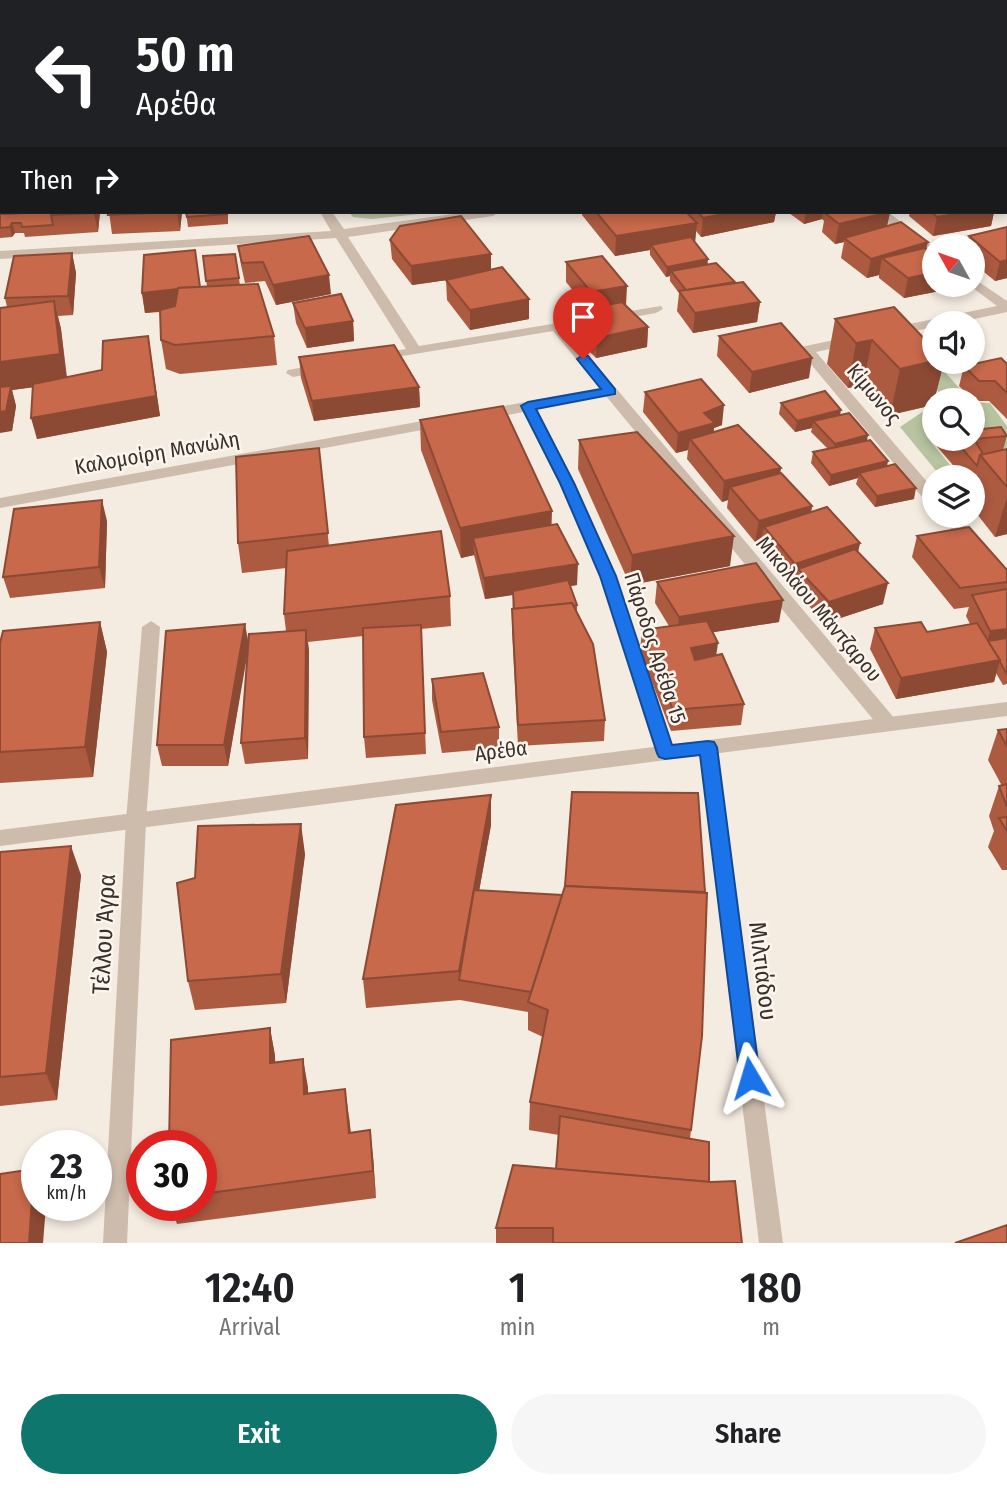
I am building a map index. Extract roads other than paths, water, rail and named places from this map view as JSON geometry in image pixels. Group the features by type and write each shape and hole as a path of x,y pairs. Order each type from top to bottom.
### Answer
{"street":[{"path":"327,214 415,351"},
{"path":"0,255 339,234 479,214"},
{"path":"883,214 922,244"},
{"path":"985,291 1007,308"},
{"name":"Κίμωνος","path":"922,485 806,349 1007,308"},
{"path":"360,361 656,309"},
{"name":"Μικολάου Μάντζαρου","path":"556,326 888,724"},
{"path":"293,373 333,366"},
{"name":"Καλομοίρη Μανώλη","path":"0,503 610,391"},
{"name":"Πάροδος Αρέθα 15","path":"528,406 567,483 608,576 665,753"},
{"path":"959,528 982,555"},
{"name":"Τέλλου Άγρα","path":"114,1243 136,821 151,627"},
{"name":"Αρέθα","path":"0,838 1007,709"},
{"name":"Μιλτιάδου","path":"708,747 771,1243"}]}
